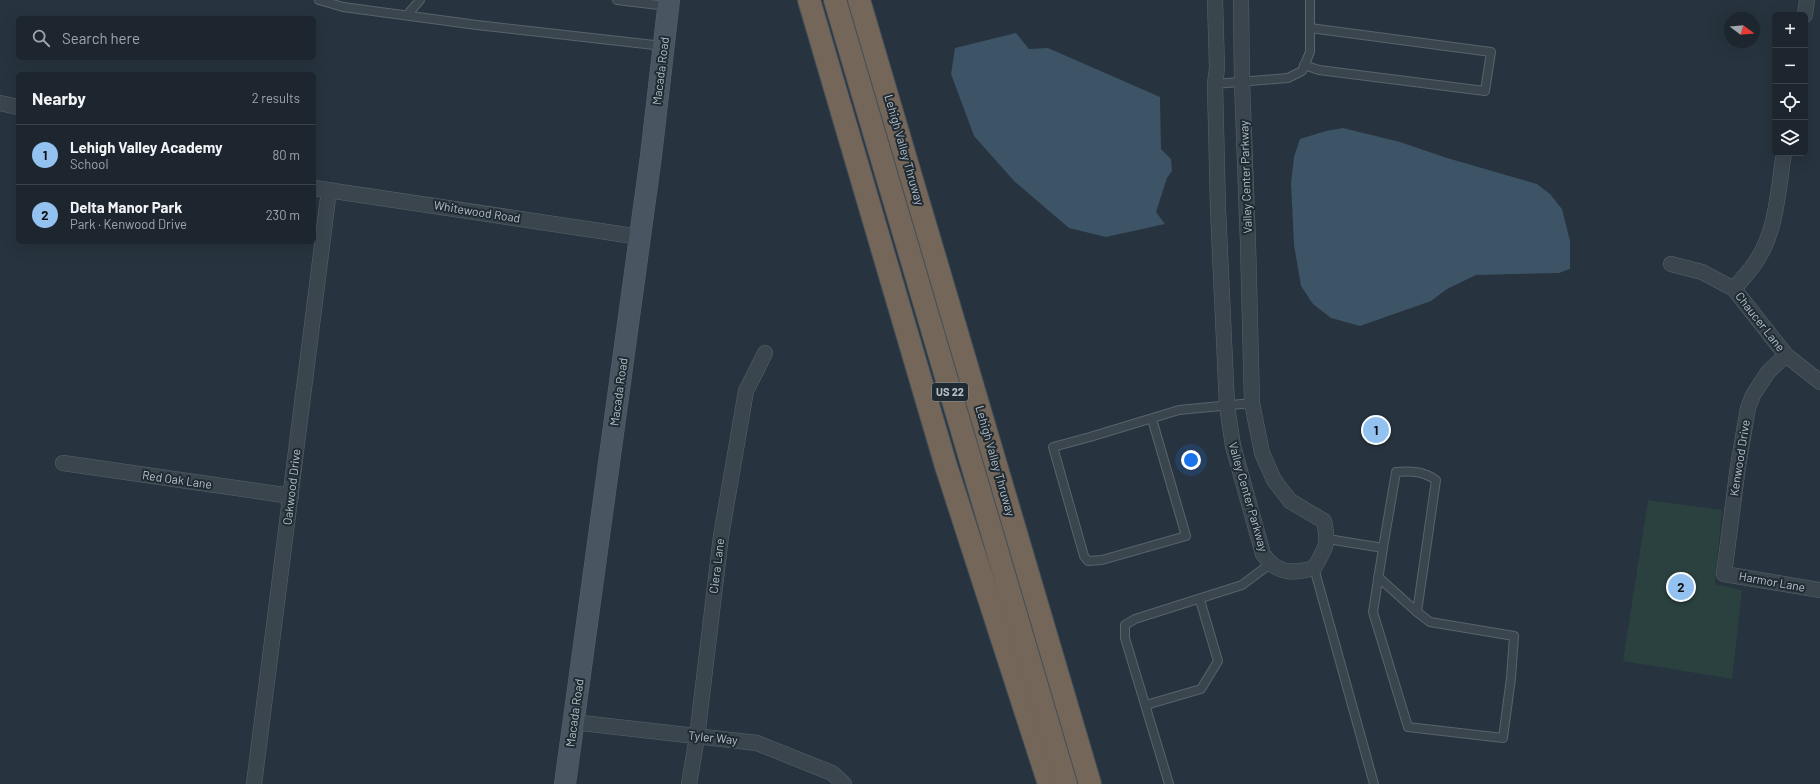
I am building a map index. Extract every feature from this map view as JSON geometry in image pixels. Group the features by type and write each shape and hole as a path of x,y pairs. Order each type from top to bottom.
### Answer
{"highway":[{"path":"803,0 832,79"},
{"path":"809,0 946,466 1049,784"},
{"name":"Lehigh Valley Thruway","path":"835,0 1066,784"},
{"name":"Lehigh Valley Thruway","path":"859,0 1090,784"}],"street":[{"name":"Valley Center Parkway","path":"1215,0 1218,217 1227,406 1233,446 1263,554 1270,564 1288,572 1314,568"},
{"name":"Valley Center Parkway","path":"1241,0 1242,82 1252,403 1262,453 1274,480 1290,501 1324,521 1328,539"},
{"path":"1805,12 1807,0"},
{"name":"Macada Road","path":"565,784 640,237 668,3"},
{"path":"0,103 16,107"},
{"path":"1734,289 1756,263 1769,236 1784,156"},
{"name":"Whitewood Road","path":"321,189 640,237"},
{"name":"Oakwood Drive","path":"316,240 321,189"},
{"name":"Oakwood Drive","path":"254,784 291,496 316,244"},
{"name":"Chaucer Lane","path":"1671,264 1702,272 1734,289 1786,355 1820,382"},
{"name":"Ciera Lane","path":"688,784 697,737 721,536 746,391 765,353"},
{"name":"Kenwood Drive","path":"1724,574 1738,466 1748,408 1753,395 1768,372 1786,355"},
{"name":"Red Oak Lane","path":"63,463 291,496"},
{"path":"1314,568 1323,554 1328,539"},
{"name":"Harmor Lane","path":"1724,574 1820,590"},
{"name":"Tyler Way","path":"574,722 757,743 832,773 844,784"}],"lane":[{"path":"319,0 344,7 408,14 477,25 664,46"},
{"path":"408,14 420,0"},
{"path":"617,0 668,3"},
{"path":"1215,84 1288,78 1302,70 1310,52 1310,0"},
{"path":"1304,65 1320,70 1486,91 1491,52 1310,28"},
{"path":"1152,419 1186,536 1102,560 1088,560 1084,556 1053,446 1152,419 1179,410 1252,403"},
{"path":"1378,577 1417,612 1430,622 1514,636 1511,678 1503,738 1408,726 1373,612 1378,577 1396,472 1409,471 1426,473 1436,480 1417,612"},
{"path":"1328,539 1383,548"},
{"path":"1169,784 1125,638 1125,625 1135,619 1242,586 1270,564"},
{"path":"1314,568 1374,784"},
{"path":"1146,705 1201,689 1218,661 1200,600"}],"green space":[{"path":"1648,500 1722,510 1715,584 1742,590 1732,679 1623,661"}],"water":[{"path":"1016,33 1029,49 1048,48 1160,97 1161,149 1171,159 1172,171 1167,178 1156,212 1165,224 1106,237 1069,228 1015,182 974,136 951,74 955,48"},
{"path":"1343,128 1400,142 1447,158 1537,184 1550,194 1562,209 1570,241 1570,269 1559,273 1476,275 1447,289 1431,301 1360,326 1331,318 1313,304 1301,286 1294,245 1291,183 1294,157 1300,139 1326,131"}],"place":[{"name":"Lehigh Valley Academy","path":"1376,430"},
{"name":"Delta Manor Park","path":"1681,587"}]}
